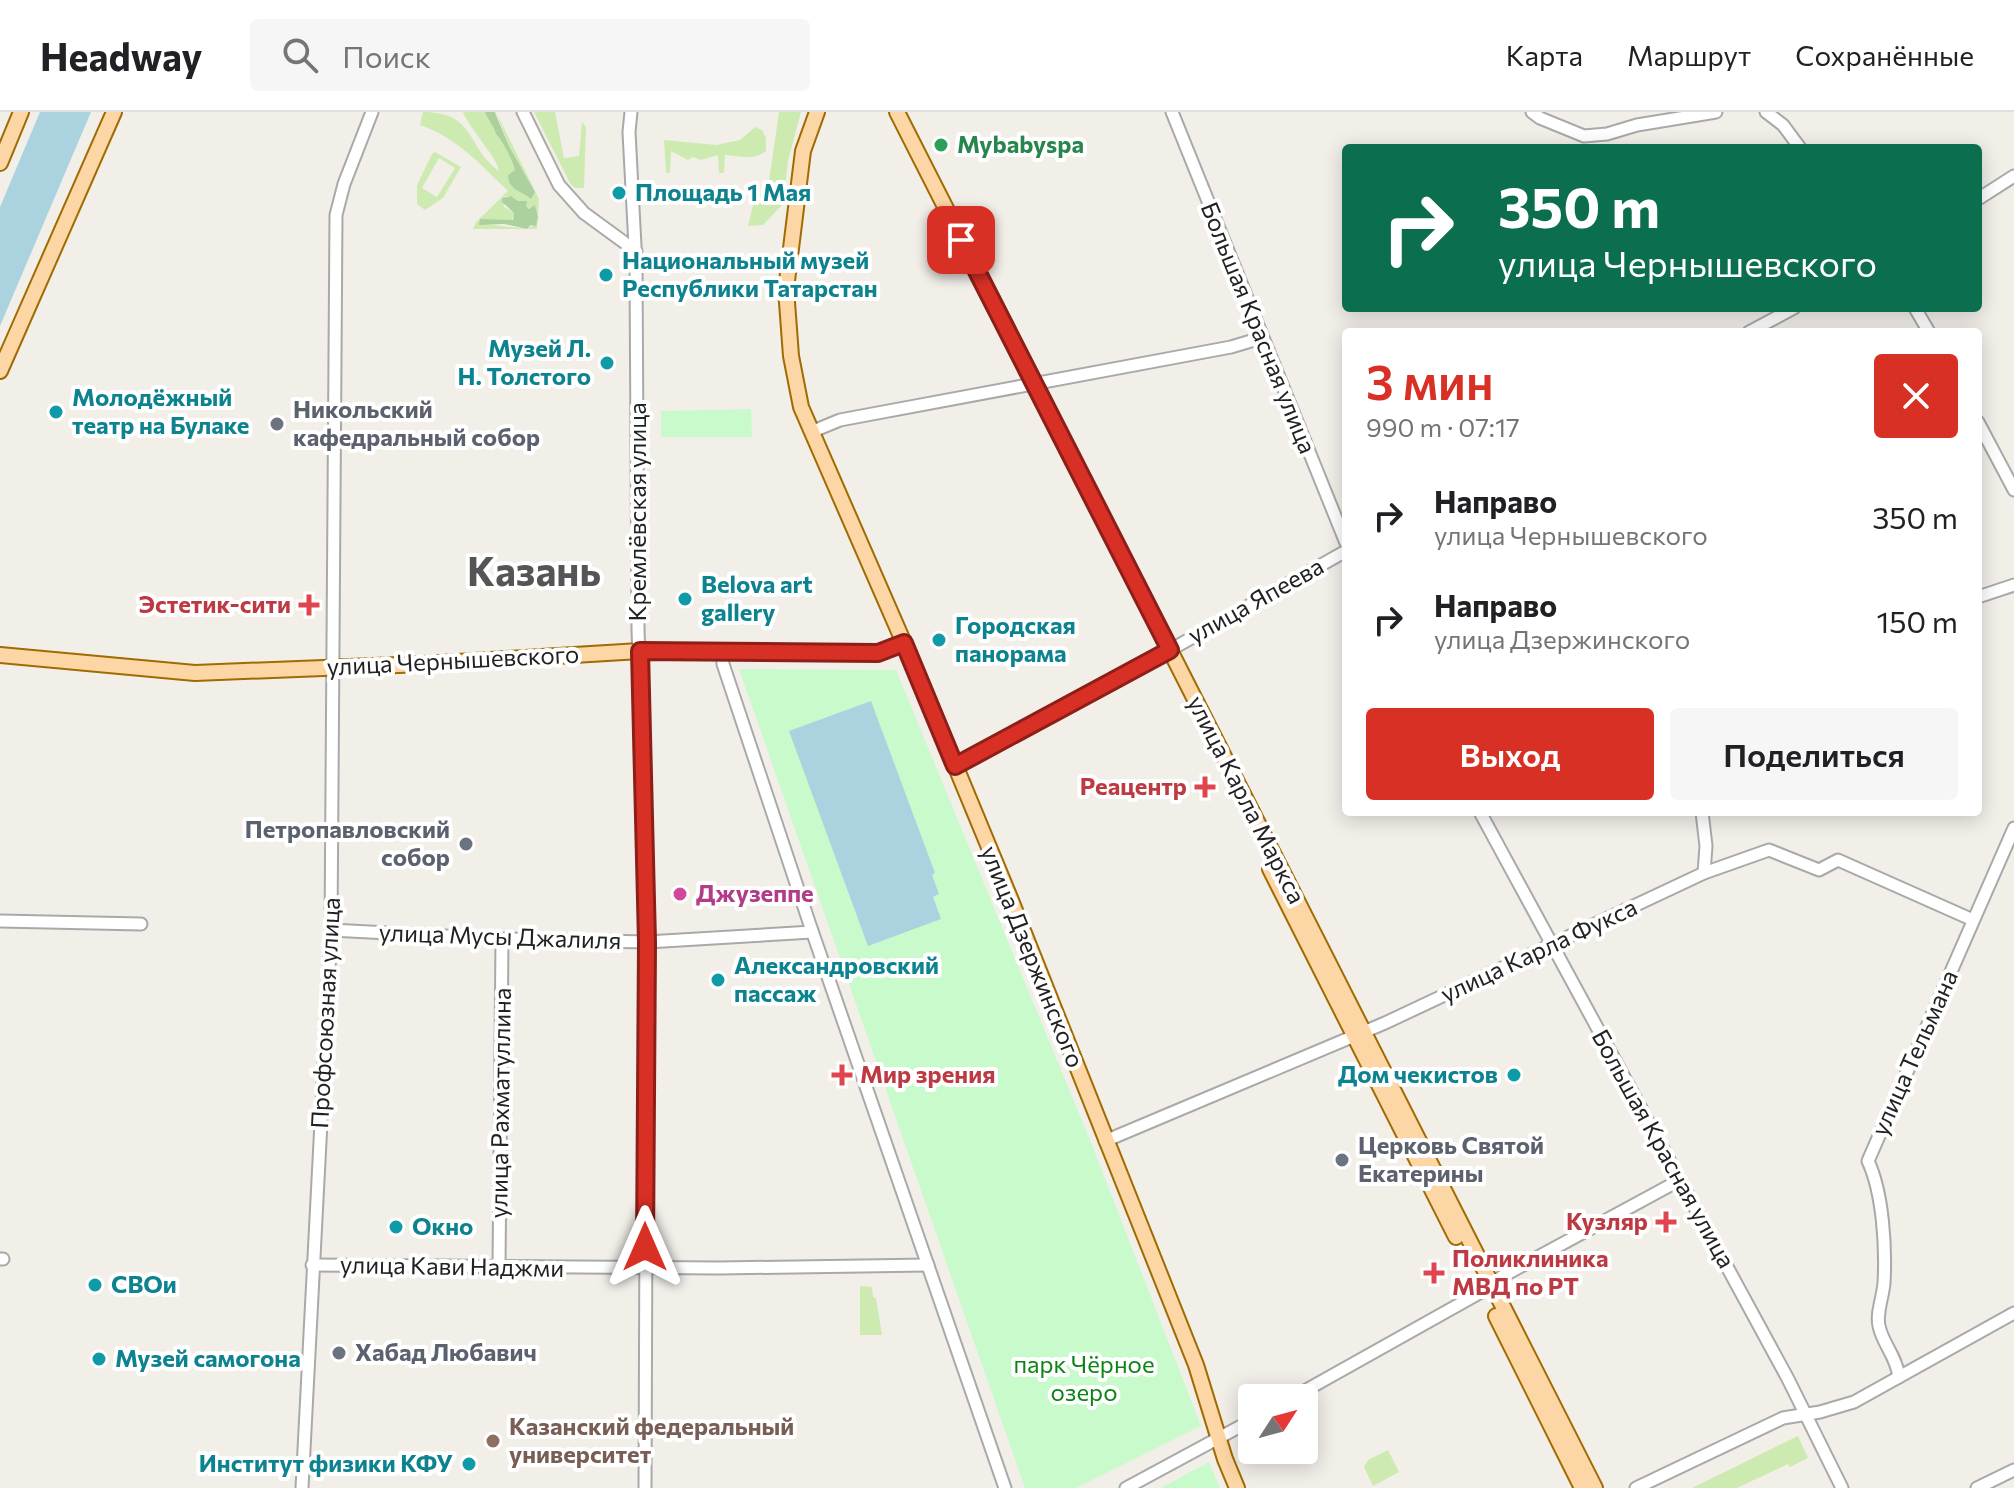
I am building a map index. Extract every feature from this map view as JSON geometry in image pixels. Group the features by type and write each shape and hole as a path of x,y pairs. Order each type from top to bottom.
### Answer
{"main road":[{"path":"0,163 21,112"},
{"path":"0,371 114,112"},
{"name":"улица Дзержинского","path":"817,112 803,151 786,289 791,356 801,407 955,766 1196,1365 1237,1488"},
{"name":"улица Карла Маркса","path":"888,112 1166,652 1487,1288 1582,1488"},
{"name":"улица Карла Маркса","path":"897,112 1030,386"},
{"name":"улица Чернышевского","path":"0,655 195,673 335,669 640,651 878,653 904,643"},
{"name":"улица Карла Маркса","path":"1487,1288 1595,1488"}],"street":[{"name":"Профсоюзная улица","path":"302,1488 331,930 336,215 344,184 372,112"},
{"path":"523,112 559,185 584,213 636,251"},
{"name":"Кремлёвская улица","path":"631,112 647,942 645,1488"},
{"name":"Большая Красная улица","path":"1172,112 1342,533"},
{"path":"1532,112 1584,136 1716,112"},
{"path":"1766,112 1783,125 1797,144"},
{"path":"1982,196 2014,176"},
{"path":"1756,328 1786,312"},
{"path":"811,432 840,420 1231,347 1261,338"},
{"path":"1982,430 2014,490"},
{"name":"улица Япеева","path":"955,766 1342,553"},
{"path":"1982,596 2014,585"},
{"path":"722,652 723,664 812,932 1005,1488"},
{"name":"Большая Красная улица","path":"1482,816 1807,1414 1842,1488"},
{"path":"1702,816 1706,846 1704,873"},
{"name":"улица Тельмана","path":"1899,1377 1897,1360 1878,1325 1884,1282 1881,1221 1874,1174 1868,1161 2014,828"},
{"name":"улица Карла Фукса","path":"1105,1141 1359,1035 1704,873 1769,850 1819,870 1838,860 1973,920"},
{"path":"0,921 141,924"},
{"name":"улица Мусы Джалиля","path":"331,930 502,939 647,942 812,932"},
{"name":"улица Рахматуллина","path":"499,1268 502,939"},
{"path":"1317,1384 1680,1180"},
{"name":"улица Кави Наджми","path":"312,1265 499,1268 928,1265"},
{"path":"1636,1488 1783,1418 1854,1402 2010,1315"},
{"path":"1126,1488 1238,1428"},
{"path":"1977,1488 2014,1470"}],"green space":[{"path":"423,112 453,118 462,124 488,162 499,171 463,112 485,112 515,164 524,192 535,192 509,146 496,112 539,199 537,229 527,229 473,229 476,222 508,191 457,144 420,125","holes":["506,196 530,209 535,205 537,223 527,229 484,224 493,220 512,220 514,213 504,207 503,198"]},
{"path":"485,112 495,112 509,146 535,192 531,199 510,184 508,175 515,170 514,167"},
{"path":"534,112 555,112 564,158 579,156 582,122 586,127 584,188 575,188 570,183"},
{"path":"779,112 801,112 788,161 783,204 763,225 748,226 753,205 769,181"},
{"path":"755,127 762,130 766,138 766,151 761,154 746,157 725,155 724,173 719,173 718,155 688,160 671,151 670,173 666,173 664,140 716,145 740,140"},
{"path":"435,152 461,167 443,198 425,210 417,204 417,185","holes":["439,158 455,168 437,197 422,188"]},
{"path":"511,196 518,201 527,201 529,209 535,205 538,217 536,226 531,225 527,229 504,224 479,225 480,219 513,220 514,213 502,202 502,198"},
{"path":"751,409 752,437 661,437 661,411"},
{"name":"парк Чёрное озеро","path":"739,669 896,670 1092,1145 1201,1426 1076,1488 1025,1488"},
{"path":"860,1286 872,1287 882,1335 860,1335"},
{"path":"1798,1436 1808,1458 1790,1467 1788,1464 1737,1488 1692,1488"},
{"path":"1388,1450 1399,1472 1373,1486 1364,1467 1368,1460"},
{"path":"1209,1462 1220,1488 1161,1488"}],"water":[{"path":"40,112 91,112 0,326 0,207"},
{"path":"871,701 935,873 932,875 939,894 933,897 941,919 868,946 789,731"}],"place":[{"name":"Mybabyspa","path":"941,145"},
{"name":"Площадь 1 Мая","path":"619,193"},
{"name":"Национальный музей Республики Татарстан","path":"606,275"},
{"name":"Музей Л. Н. Толстого","path":"607,363"},
{"name":"Молодёжный театр на Булаке","path":"56,412"},
{"name":"Никольский кафедральный собор","path":"277,424"},
{"name":"Belova art gallery","path":"685,599"},
{"name":"Эстетик-сити","path":"309,605"},
{"name":"Городская панорама","path":"939,640"},
{"name":"Реацентр","path":"1205,787"},
{"name":"Петропавловский собор","path":"466,844"},
{"name":"Джузеппе","path":"680,894"},
{"name":"Александровский пассаж","path":"718,980"},
{"name":"Мир зрения","path":"842,1075"},
{"name":"Дом чекистов","path":"1514,1075"},
{"name":"Церковь Святой Екатерины","path":"1342,1160"},
{"name":"Кузляр","path":"1666,1222"},
{"name":"Окно","path":"396,1227"},
{"name":"Поликлиника МВД по РТ","path":"1434,1273"},
{"name":"СВОи","path":"95,1285"},
{"name":"Хабад Любавич","path":"339,1353"},
{"name":"Музей самогона","path":"99,1359"},
{"name":"Казанский федеральный университет","path":"493,1441"},
{"name":"Институт физики КФУ","path":"469,1464"}],"district":[{"name":"Казань","path":"534,572"}],"route":[{"path":"645,1247 647,942 640,651 878,653 904,643 955,766 1170,650 961,240"}]}
